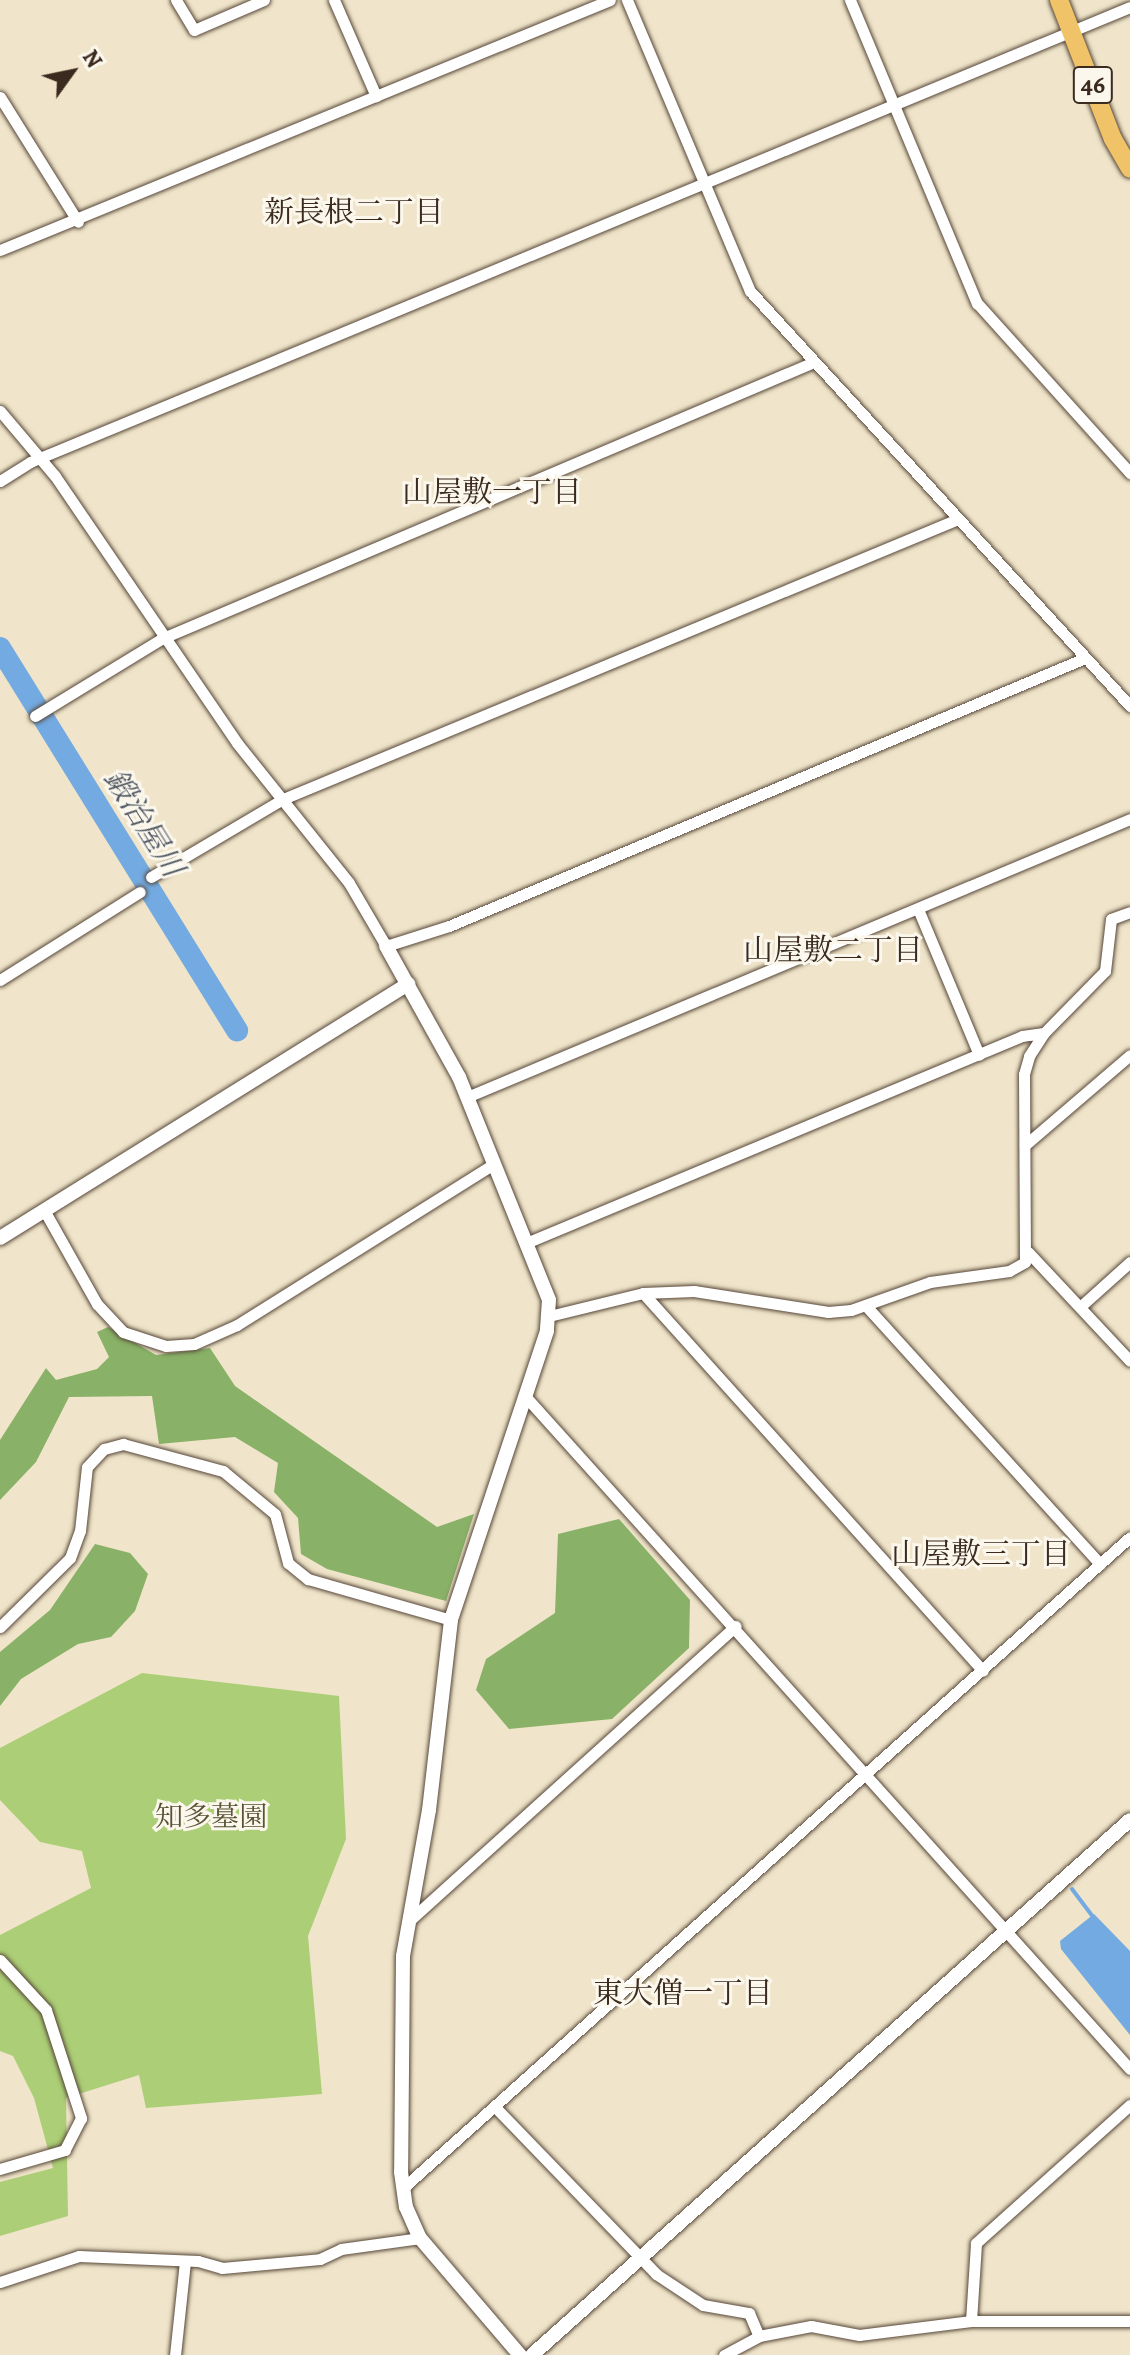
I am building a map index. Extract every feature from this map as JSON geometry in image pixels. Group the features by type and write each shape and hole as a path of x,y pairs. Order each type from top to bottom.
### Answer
{"main road":[{"name":"46","path":"1059,0 1113,139 1130,168"}],"street":[{"path":"176,0 194,30 264,0"},
{"path":"334,0 376,96"},
{"path":"0,250 78,222 610,0"},
{"path":"627,0 750,291 1130,706"},
{"path":"850,0 983,313 1130,473"},
{"path":"0,481 42,459 1130,7"},
{"path":"0,97 78,222"},
{"path":"40,713 163,638 814,362"},
{"path":"0,411 42,459 163,638 349,883 408,984 467,1097 492,1165 545,1281 549,1316 451,1620 429,1810 408,1922 401,2040 404,2187 420,2238 520,2355"},
{"path":"151,877 283,799 958,519"},
{"path":"386,946 449,926 1085,658"},
{"path":"467,1097 1130,819"},
{"path":"0,980 140,892"},
{"path":"918,909 979,1055"},
{"path":"549,1316 643,1293 694,1291 828,1312 867,1307 930,1282 1009,1271 1025,1262 1028,1252 1024,1074 1044,1033 1105,971 1111,919 1130,912"},
{"path":"0,1238 408,984"},
{"path":"526,1243 1022,1036 1044,1033"},
{"path":"1025,1145 1130,1055"},
{"path":"44,1210 97,1304 123,1332 166,1346 194,1344 237,1325 492,1165"},
{"path":"1028,1252 1130,1361"},
{"path":"1081,1306 1130,1262"},
{"path":"643,1293 983,1671"},
{"path":"867,1307 1100,1564"},
{"path":"525,1396 1009,1930 1130,2069"},
{"path":"0,1627 70,1558 80,1531 87,1467 104,1449 123,1444 223,1471 275,1514 288,1563 308,1579 451,1620"},
{"path":"404,2187 1130,1537"},
{"path":"408,1922 735,1626"},
{"path":"532,2355 1009,1930 1127,1829"},
{"path":"0,1960 46,2010 81,2118 65,2150 0,2169"},
{"path":"971,2321 976,2243 1130,2105"},
{"path":"495,2107 641,2260 703,2305 749,2313 759,2336"},
{"path":"0,2282 79,2256 185,2262 222,2268 320,2259 341,2249 420,2238"},
{"path":"175,2355 185,2262"},
{"path":"724,2355 759,2336 811,2326 859,2335 971,2321 1130,2321"}],"green space":[{"path":"108,1327 156,1355 210,1348 235,1386 437,1527 474,1514 446,1601 327,1569 301,1554 298,1518 274,1492 278,1463 235,1437 159,1444 152,1396 69,1397 36,1462 0,1500 0,1440 46,1368 56,1380 97,1369 109,1357 97,1332"},
{"path":"619,1519 690,1600 689,1648 612,1719 509,1729 476,1690 486,1659 555,1613 558,1534"},
{"path":"95,1544 130,1553 148,1574 135,1611 111,1637 78,1644 21,1679 0,1706 0,1652 50,1610"},
{"name":"知多墓園","path":"142,1673 339,1696 346,1839 308,1936 322,2094 146,2108 139,2075 66,2098 68,2216 0,2236 0,2182 53,2168 34,2098 13,2056 0,2051 0,1935 91,1888 82,1851 40,1842 0,1800 0,1748"}],"water":[{"path":"1094,1914 1130,1951 1130,2035 1061,1949 1060,1941"}],"waterway":[{"name":"鍛治屋川","path":"0,648 237,1030"},
{"path":"1072,1889 1094,1918"}],"district":[{"name":"新長根二丁目","path":"354,212"},
{"name":"山屋敷一丁目","path":"492,492"},
{"name":"山屋敷二丁目","path":"833,950"},
{"name":"山屋敷三丁目","path":"981,1554"},
{"name":"東大僧一丁目","path":"683,1993"}]}
